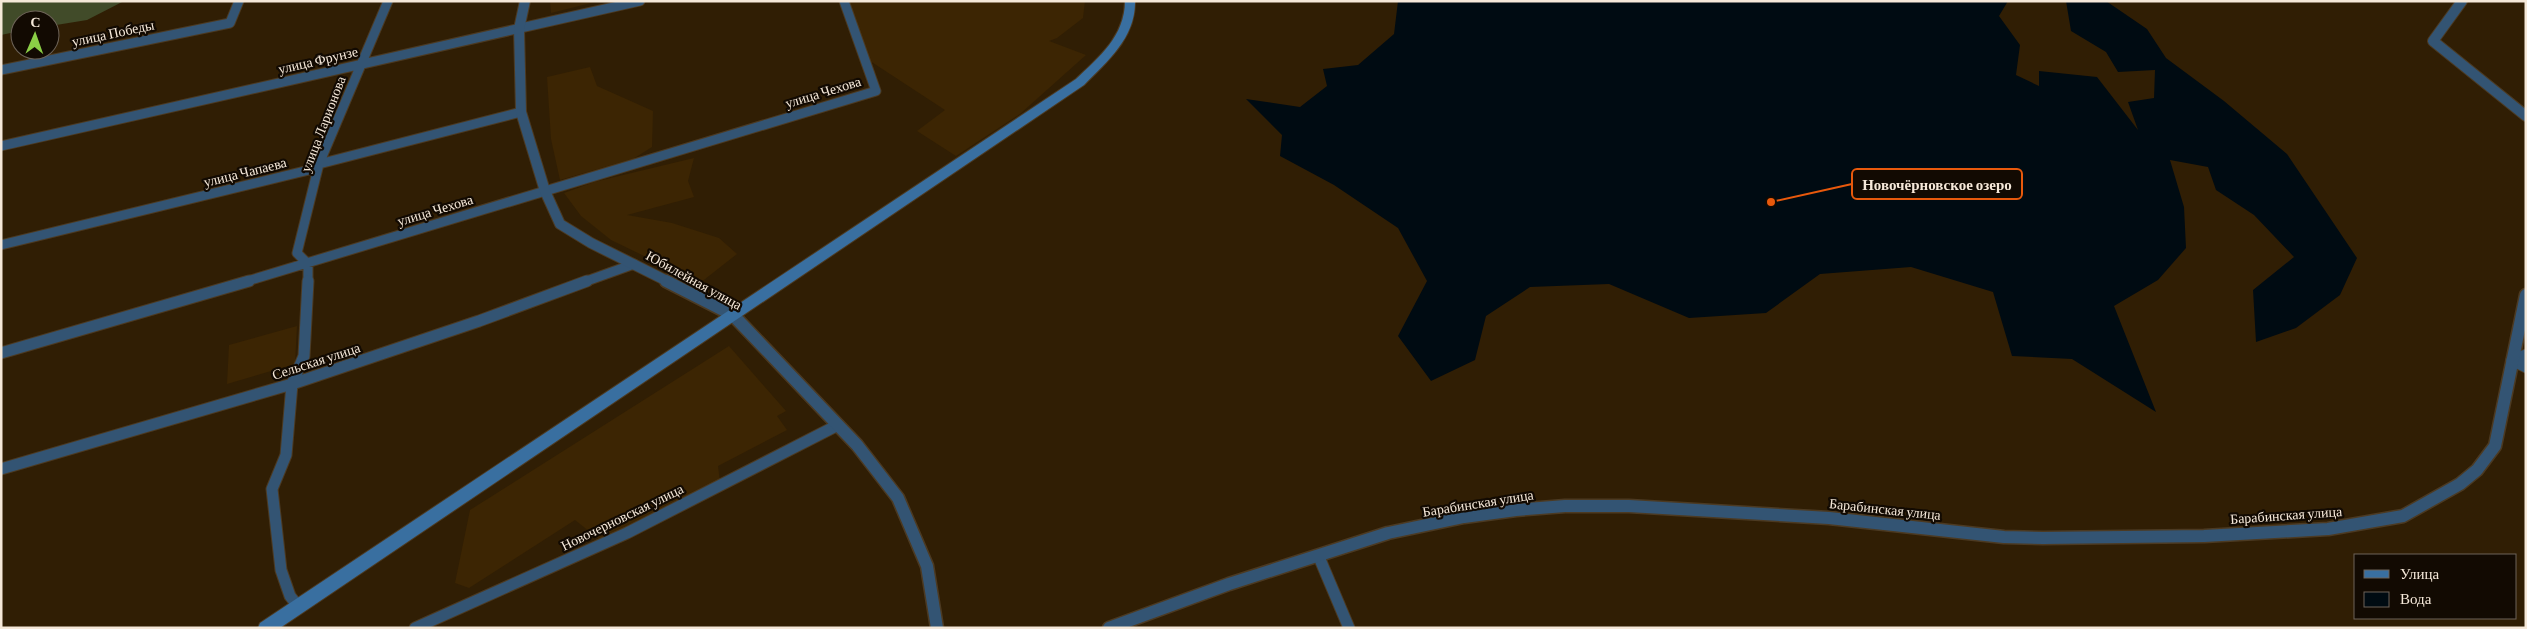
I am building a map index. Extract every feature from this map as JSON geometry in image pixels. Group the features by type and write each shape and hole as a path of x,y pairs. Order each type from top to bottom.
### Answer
{"main road":[{"path":"266,628 1080,82 1105,58 1125,30 1131,7 1130,1"}],"street":[{"name":"улица Победы","path":"1,70 230,23 239,1"},
{"name":"улица Ларионова","path":"298,606 290,596 281,570 272,489 286,455 292,384 304,356 307,324 308,264 297,253 319,164 388,1"},
{"name":"Юбилейная улица","path":"525,1 519,29 521,112 545,191 560,224 591,243 733,315 857,445 898,498 927,566 937,628"},
{"name":"улица Фрунзе","path":"1,146 640,1"},
{"name":"улица Чехова","path":"1,353 308,264 876,91 844,1"},
{"path":"2462,1 2433,41 2526,116"},
{"name":"улица Чапаева","path":"1,246 309,170 319,164 521,112"},
{"name":"Сельская улица","path":"1,469 292,384 479,321 634,264"},
{"name":"Барабинская улица","path":"1109,628 1229,584 1319,557 1388,533 1464,517 1565,506 1629,506 1828,518 2004,537 2204,536 2328,529 2403,516 2460,484 2477,470 2495,446 2526,295"},
{"path":"2512,360 2526,355"},
{"path":"2512,360 2526,367"},
{"name":"Новочерновская улица","path":"415,628 627,533 838,425"},
{"path":"1319,557 1349,628"}],"shaded area":[{"path":"550,1 599,1 551,13"},
{"path":"847,1 1085,1 1083,18 1057,38 1049,41 1086,55 1020,114 956,156 917,131 945,110 864,57"},
{"path":"590,67 597,86 653,111 652,147 633,159 560,180 551,139 547,77"},
{"path":"694,158 688,181 694,197 627,215 672,223 719,238 737,254 700,283 611,240 581,216 564,193 594,182"},
{"path":"297,326 295,364 227,384 229,345"},
{"path":"729,346 786,411 777,416 787,430 718,466 720,482 600,540 575,520 469,588 455,583 470,510"}],"green space":[{"path":"1,1 124,1 87,20 60,24 60,10 10,10 10,33 1,35"}],"water":[{"path":"1398,1 2008,1 1999,16 2020,45 2016,75 2039,86 2039,71 2097,77 2138,130 2128,102 2154,98 2155,70 2118,72 2106,52 2071,31 2066,1 2106,1 2147,29 2166,58 2224,101 2287,154 2357,258 2340,295 2296,328 2256,342 2253,290 2294,257 2254,215 2216,190 2208,167 2170,160 2184,207 2186,248 2158,280 2114,306 2156,412 2072,359 2012,356 1993,292 1911,267 1820,274 1766,313 1689,318 1609,284 1530,287 1486,316 1475,360 1431,381 1398,336 1427,281 1398,228 1334,185 1280,156 1282,135 1246,99 1300,107 1327,86 1323,69 1358,65 1394,34"}],"place":[{"name":"Новочёрновское озеро","path":"1771,202"}]}
